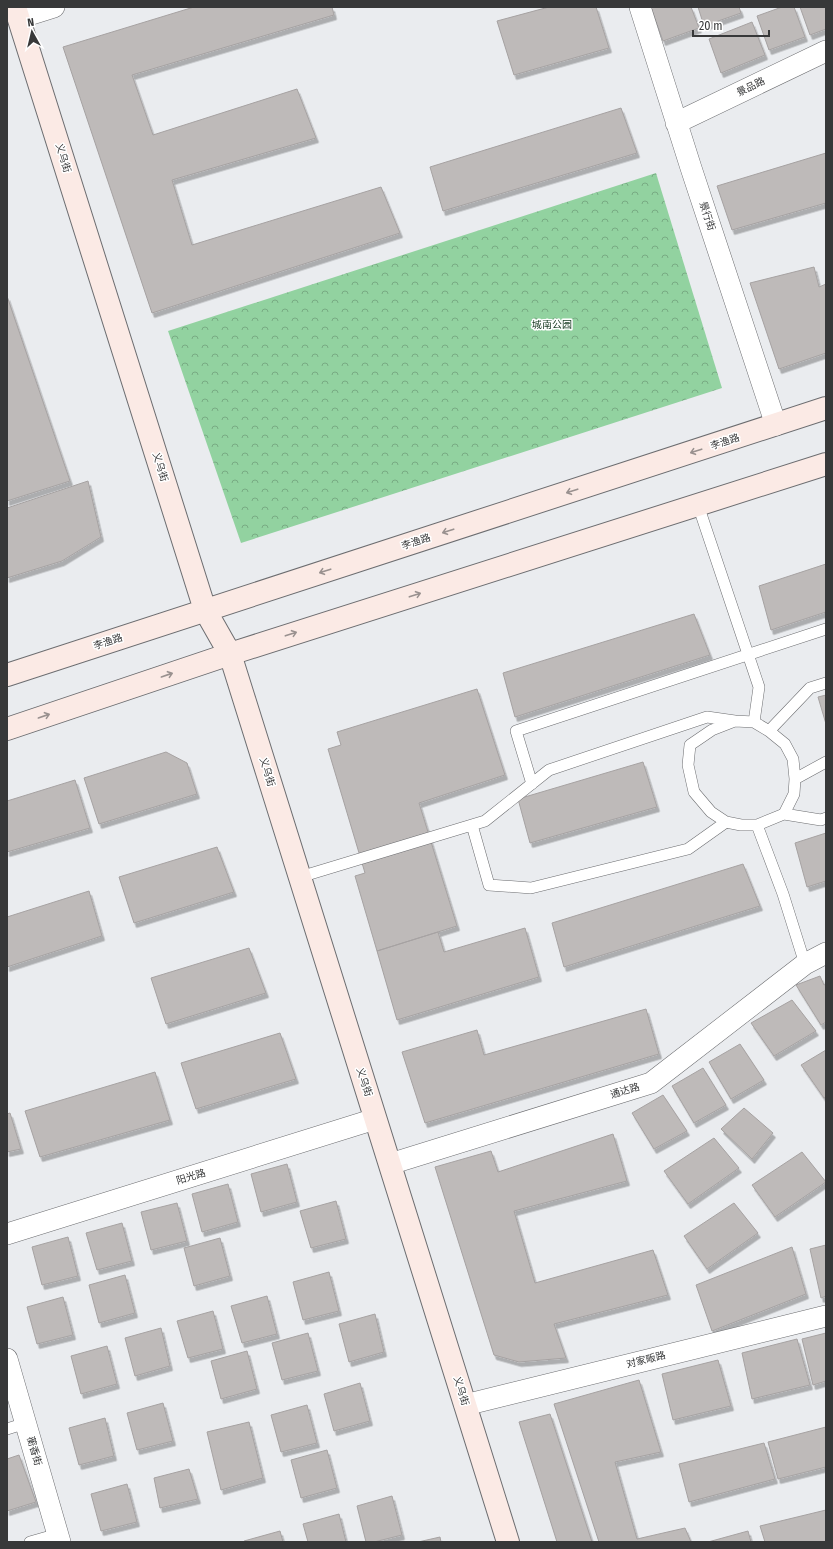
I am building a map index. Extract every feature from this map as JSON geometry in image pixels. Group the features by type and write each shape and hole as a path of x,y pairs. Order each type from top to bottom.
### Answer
{"main road":[{"name":"义乌街","path":"17,13 205,610 230,654 508,1542"},
{"name":"李渔路","path":"7,675 826,408"},
{"path":"7,728 230,654 826,464"}],"street":[{"path":"17,13 54,7"},
{"name":"景行街","path":"640,7 676,124 776,425"},
{"name":"景品路","path":"676,124 826,51"},
{"name":"通达路","path":"390,1164 651,1083 805,964 826,953"},
{"name":"阳光路","path":"7,1234 376,1119"},
{"name":"对家畈路","path":"465,1405 826,1316"},
{"name":"蘅香街","path":"7,1359 16,1426 59,1538"}],"lane":[{"path":"698,505 759,687 754,722"},
{"path":"532,784 516,731 826,629"},
{"path":"769,732 810,688 826,683"},
{"path":"300,877 486,821 549,770 707,717 754,722 785,744 793,759 795,779 794,794 784,814"},
{"path":"735,721 712,730 690,745 688,765 694,792 711,812 726,822 741,825 757,825 784,814 821,820 826,818"},
{"path":"795,779 826,762"},
{"path":"472,825 489,885 531,888 688,849 726,822"},
{"path":"757,825 805,964"},
{"path":"30,1542 59,1538"}],"green space":[{"name":"城南公园","path":"656,173 722,388 241,543 168,331"}],"building":[{"path":"194,7 332,7 334,15 132,75 153,135 297,89 316,138 172,180 192,245 381,187 400,233 152,313 63,47"},
{"path":"549,7 596,7 609,48 514,75 497,21"},
{"path":"651,7 691,7 699,28 663,41"},
{"path":"698,7 739,7 741,13 704,26"},
{"path":"782,7 794,7 805,37 769,50 757,16"},
{"path":"800,7 826,7 826,29 810,35"},
{"path":"752,22 765,55 721,73 709,39"},
{"path":"621,108 637,153 443,211 430,167"},
{"path":"826,153 826,203 732,230 717,186"},
{"path":"814,267 819,287 826,284 826,353 779,369 750,283"},
{"path":"7,296 70,481 7,501"},
{"path":"88,481 101,537 62,561 7,578 7,508"},
{"path":"826,564 826,612 771,630 759,586"},
{"path":"694,614 710,655 515,717 503,673"},
{"path":"477,689 505,775 419,803 457,926 377,951 355,876 365,873 328,749 341,745 337,732"},
{"path":"826,695 826,724 818,697"},
{"path":"166,752 187,763 197,794 99,824 84,778"},
{"path":"643,762 657,807 530,843 518,799"},
{"path":"75,780 90,828 7,852 7,801"},
{"path":"826,833 826,881 807,887 795,843"},
{"path":"217,847 234,892 134,923 119,877"},
{"path":"743,864 760,906 564,967 552,923"},
{"path":"89,891 102,936 7,967 7,917"},
{"path":"525,928 539,977 397,1020 377,951 438,932 444,952"},
{"path":"249,948 266,993 166,1024 151,978"},
{"path":"820,976 824,985 826,984 826,1022 821,1025 796,985"},
{"path":"792,1000 816,1031 774,1056 751,1023"},
{"path":"646,1009 659,1054 425,1123 402,1052 477,1030 484,1055"},
{"path":"280,1033 296,1079 196,1109 181,1063"},
{"path":"740,1044 764,1080 731,1099 709,1062"},
{"path":"826,1050 826,1096 824,1098 801,1065"},
{"path":"703,1068 726,1105 694,1123 672,1086"},
{"path":"155,1072 170,1120 40,1157 25,1111"},
{"path":"663,1095 687,1131 654,1149 632,1113"},
{"path":"744,1108 773,1133 752,1159 721,1129"},
{"path":"10,1113 21,1149 7,1152 7,1114"},
{"path":"613,1134 627,1181 514,1211 535,1283 653,1250 668,1295 554,1324 566,1358 519,1362 494,1355 435,1167 491,1151 498,1172"},
{"path":"714,1138 739,1168 688,1204 664,1171"},
{"path":"802,1152 826,1182 775,1217 752,1185"},
{"path":"287,1164 297,1202 261,1212 251,1174"},
{"path":"228,1184 238,1222 202,1232 192,1194"},
{"path":"336,1201 346,1239 311,1248 300,1211"},
{"path":"177,1203 187,1241 151,1250 141,1212"},
{"path":"734,1203 758,1233 707,1269 684,1236"},
{"path":"122,1223 132,1261 97,1270 86,1233"},
{"path":"68,1237 78,1276 42,1285 32,1247"},
{"path":"220,1238 230,1276 194,1286 184,1248"},
{"path":"826,1245 826,1296 821,1298 810,1249"},
{"path":"792,1247 806,1294 712,1331 696,1285"},
{"path":"329,1272 339,1311 303,1320 293,1282"},
{"path":"125,1275 135,1313 99,1323 89,1285"},
{"path":"267,1296 277,1334 242,1343 231,1306"},
{"path":"63,1297 73,1335 37,1344 27,1307"},
{"path":"213,1311 223,1349 188,1358 177,1321"},
{"path":"375,1314 384,1352 349,1362 339,1324"},
{"path":"161,1328 170,1366 135,1376 125,1338"},
{"path":"308,1333 318,1371 282,1380 272,1343"},
{"path":"826,1333 826,1381 813,1385 802,1339"},
{"path":"797,1339 810,1385 752,1399 742,1353"},
{"path":"107,1346 117,1384 81,1394 71,1356"},
{"path":"247,1351 257,1389 221,1399 211,1361"},
{"path":"718,1360 731,1406 673,1420 662,1374"},
{"path":"639,1380 661,1452 615,1462 637,1539 685,1528 691,1542 599,1542 554,1404"},
{"path":"360,1383 370,1421 334,1431 324,1394"},
{"path":"163,1403 173,1441 137,1450 127,1413"},
{"path":"307,1405 317,1443 281,1452 271,1415"},
{"path":"550,1414 592,1542 557,1542 519,1422"},
{"path":"105,1418 114,1456 79,1465 69,1428"},
{"path":"249,1422 263,1478 221,1490 207,1432"},
{"path":"826,1427 826,1467 778,1479 768,1442"},
{"path":"764,1443 775,1479 689,1502 679,1464"},
{"path":"327,1450 337,1488 301,1498 291,1460"},
{"path":"19,1455 36,1502 7,1511 7,1459"},
{"path":"189,1469 198,1499 160,1508 154,1478"},
{"path":"127,1484 137,1522 101,1531 91,1494"},
{"path":"392,1496 402,1535 374,1542 366,1542 357,1506"},
{"path":"826,1510 826,1542 765,1542 760,1526"},
{"path":"339,1514 346,1542 308,1542 303,1524"},
{"path":"280,1531 283,1542 244,1541"},
{"path":"748,1531 751,1542 708,1542"},
{"path":"440,1537 441,1542 418,1542"}]}
